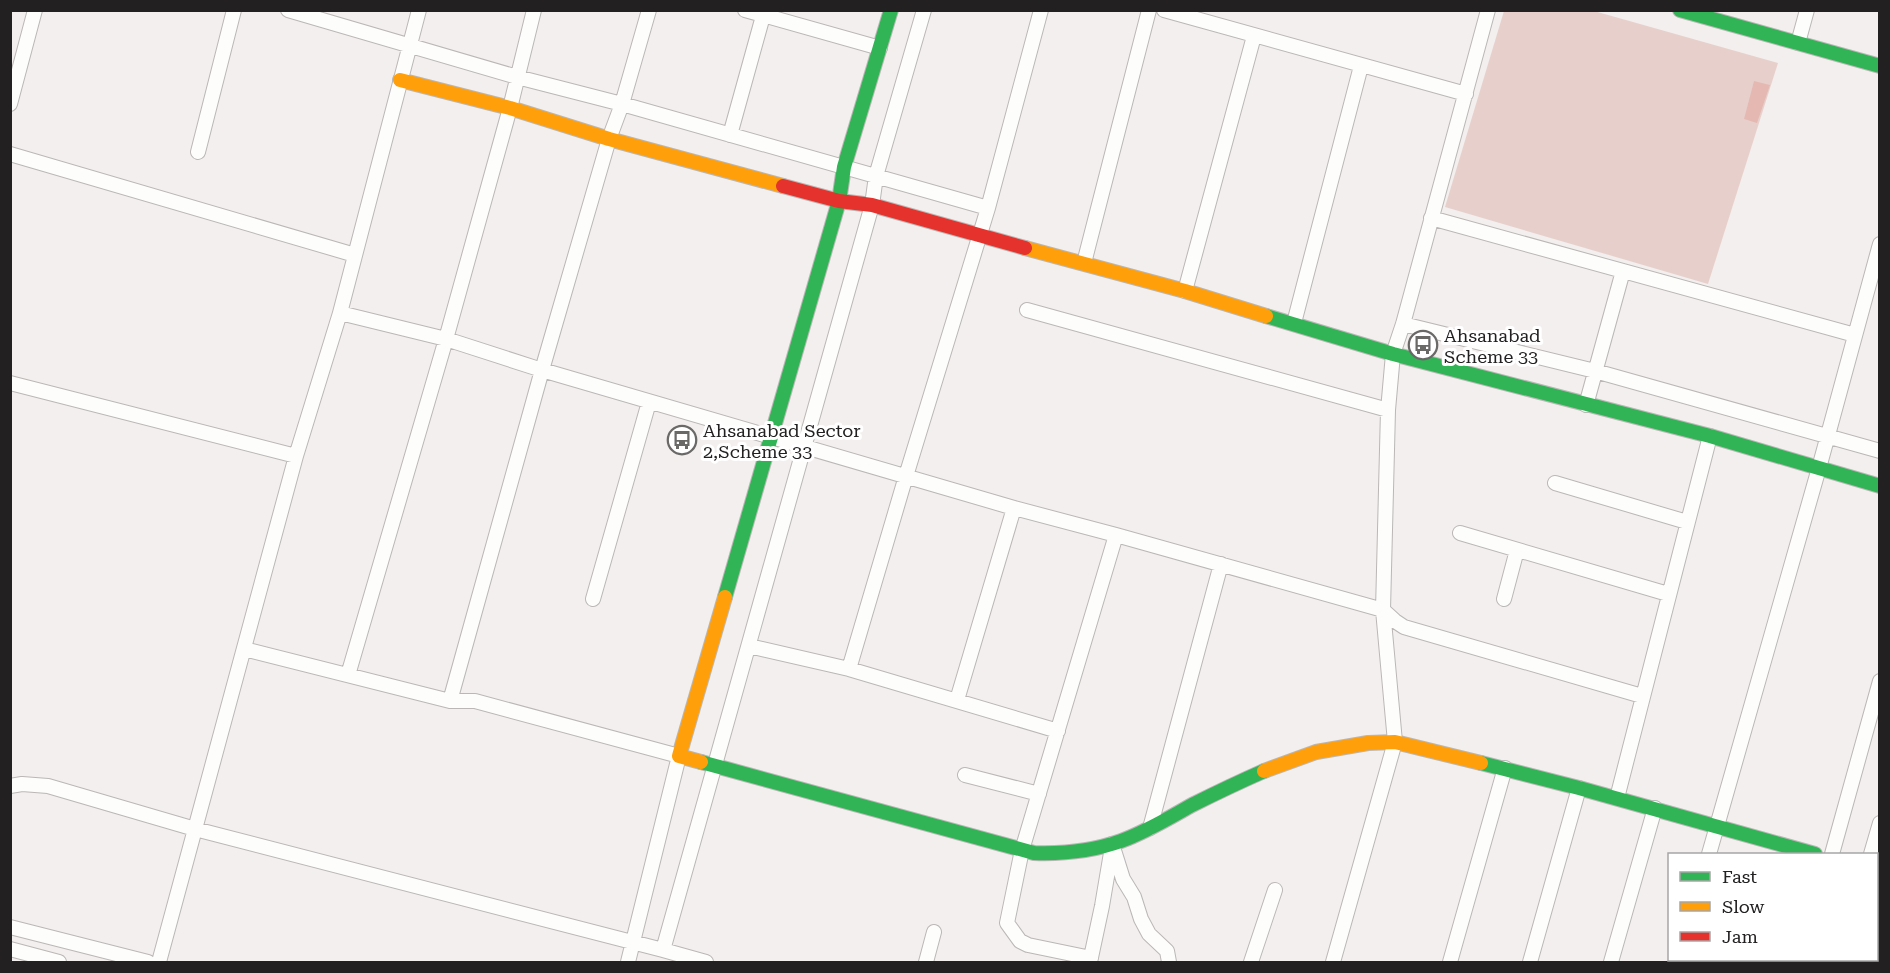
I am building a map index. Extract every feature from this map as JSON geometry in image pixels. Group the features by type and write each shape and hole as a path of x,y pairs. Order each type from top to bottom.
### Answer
{"street":[{"path":"10,104 35,10"},
{"path":"198,152 234,10"},
{"path":"288,10 517,77 622,104 988,208"},
{"path":"159,963 296,456 340,313 419,10"},
{"path":"348,675 446,339 510,108 534,10"},
{"path":"450,701 542,370 649,10"},
{"path":"745,10 880,48"},
{"path":"628,963 680,756 839,201 844,167 891,10"},
{"path":"663,950 805,448 872,205 876,176 924,10"},
{"path":"849,669 988,208 1041,10"},
{"path":"1083,264 1149,10"},
{"path":"1164,10 1466,94"},
{"path":"1334,963 1395,742 1383,610 1388,410 1393,354 1488,10"},
{"path":"1680,10 1880,66"},
{"path":"1798,43 1807,10"},
{"path":"730,135 763,16"},
{"path":"1185,291 1254,36"},
{"path":"1294,324 1361,66"},
{"path":"400,80 510,108 609,139 839,201 872,205 1185,291 1393,354 1710,436 1880,486"},
{"path":"10,154 355,255"},
{"path":"1431,218 1855,335"},
{"path":"1710,853 1880,244"},
{"path":"1586,405 1623,271"},
{"path":"1027,310 1388,410"},
{"path":"340,313 446,339 805,448 1383,610 1404,627 1642,696"},
{"path":"1403,324 1595,371 1880,452"},
{"path":"10,383 296,456"},
{"path":"593,599 649,402"},
{"path":"1617,798 1710,436"},
{"path":"1555,483 1688,522"},
{"path":"957,700 1014,508"},
{"path":"1460,533 1668,594"},
{"path":"1112,844 1091,960 1020,941 1007,923 1022,850 1116,535"},
{"path":"1504,599 1517,550"},
{"path":"1150,828 1221,564"},
{"path":"748,646 849,669 1058,730"},
{"path":"244,649 450,701 475,701 1034,853 1069,854 1112,844 1150,828 1244,778 1322,749 1376,742 1395,742 1505,768 1717,825 1808,853"},
{"path":"1833,853 1880,681"},
{"path":"1865,732 1880,736"},
{"path":"1450,963 1505,768"},
{"path":"965,775 1039,795"},
{"path":"10,786 22,784 48,786 195,830 706,963"},
{"path":"1530,963 1579,788"},
{"path":"1611,963 1655,808"},
{"path":"1871,853 1880,823"},
{"path":"1112,844 1123,879 1134,897 1141,919 1149,934 1167,951 1169,963"},
{"path":"1251,963 1275,890"},
{"path":"10,927 148,963"},
{"path":"926,963 934,932"},
{"path":"10,949 59,963"}],"shaded area":[{"path":"1504,11 1594,11 1778,63 1708,284 1445,207"},
{"path":"1754,81 1770,85 1757,123 1744,119"}],"traffic: fast":[{"path":"725,597 839,201 844,167 891,10"},
{"path":"1680,10 1880,66"},
{"path":"1266,316 1393,354 1710,436 1880,486"},
{"path":"701,762 1034,853 1089,849 1121,841 1264,771"},
{"path":"1481,763 1811,853"}],"traffic: slow":[{"path":"400,80 510,108 609,139 783,186"},
{"path":"1025,248 1185,291 1266,316"},
{"path":"701,762 679,756 725,597"},
{"path":"1264,771 1316,752 1368,743 1395,742 1481,763"}],"traffic: jam":[{"path":"783,186 839,201 872,205 1025,248"}],"place":[{"name":"Ahsanabad Scheme 33","path":"1423,345"},
{"name":"Ahsanabad Sector 2,Scheme 33","path":"682,440"}]}
